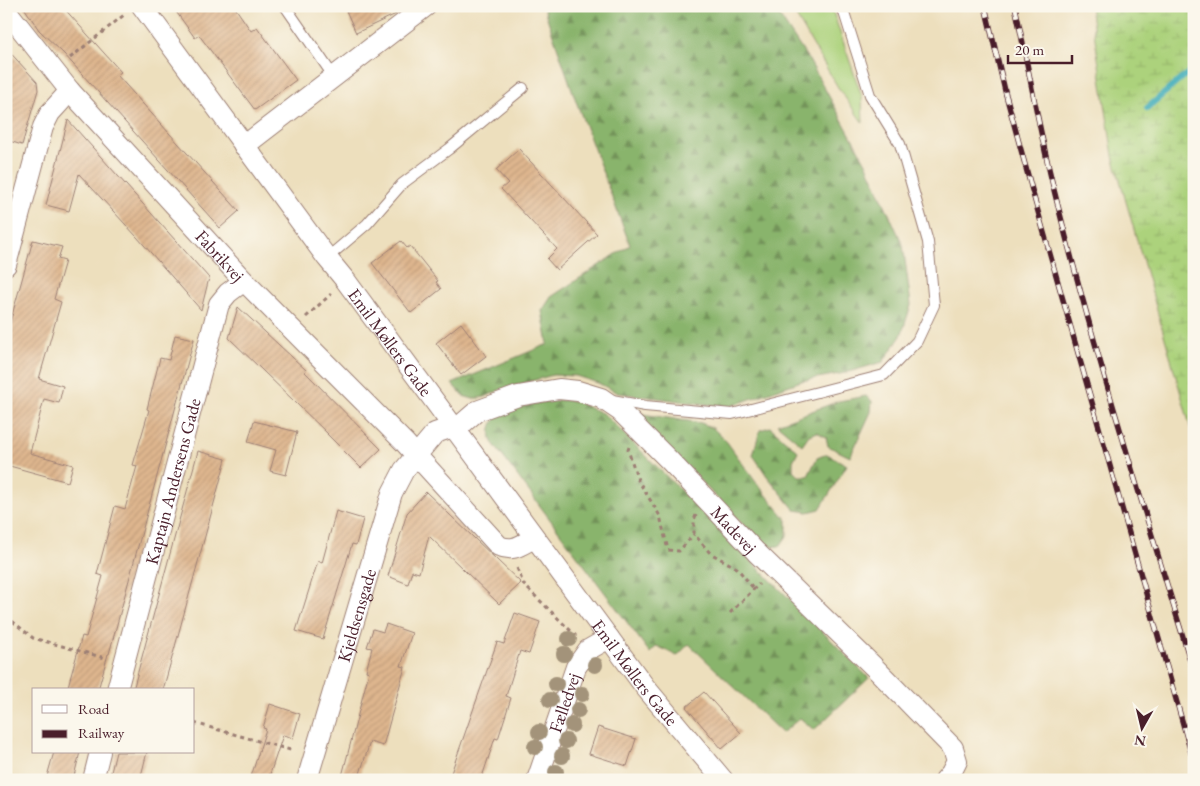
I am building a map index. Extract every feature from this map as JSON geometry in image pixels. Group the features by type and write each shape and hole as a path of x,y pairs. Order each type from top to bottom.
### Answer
{"street":[{"path":"244,146 426,6"},
{"name":"Emil Møllers Gade","path":"142,7 645,687 723,780"},
{"name":"Fabrikvej","path":"6,10 70,90 244,281 416,455"},
{"path":"6,265 43,128 50,113 70,90"},
{"name":"Kaptajn Andersens Gade","path":"118,688 219,304 228,292 244,281"},
{"name":"Madevej","path":"454,429 477,411 518,396 558,389 578,391 601,398 620,411 774,569 953,748 957,761 951,774 945,780"},
{"path":"454,429 435,433 416,455 499,546 509,550 534,538"},
{"name":"Kjeldsensgade","path":"307,780 392,493 404,470 416,455"},
{"name":"Fælledvej","path":"537,780 576,667 588,650 609,638"},
{"path":"93,780 100,754"}],"lane":[{"path":"285,6 334,77"},
{"path":"601,398 645,406 732,414 884,375 917,342 934,306 928,242 900,144 870,95 842,6"},
{"path":"328,258 367,224 402,184 449,149 522,88"}],"path":[{"path":"80,50 122,16 142,7"},
{"path":"292,330 346,281"},
{"path":"639,430 628,450 638,480 660,516 668,550 679,550 694,534"},
{"path":"705,497 694,520 694,534 710,553 737,568 754,589"},
{"path":"509,550 524,585 568,627 588,650"},
{"path":"730,613 774,569"},
{"path":"6,616 33,638 124,664"},
{"path":"195,723 314,756"}],"green space":[{"path":"543,6 773,6 810,62 866,163 903,245 911,305 901,336 883,362 845,373 801,381 728,407 618,393 598,383 576,376 553,375 502,389 485,397 473,399 463,396 452,384 548,344 542,311 551,297 630,245"},
{"path":"790,6 831,6 862,97 863,123 839,89"},
{"path":"1090,6 1194,6 1194,440 1113,156"},
{"path":"866,396 872,401 871,412 850,457 828,446 826,437 817,432 809,435 802,445 777,424 839,401"},
{"path":"556,400 574,401 604,414 869,678 814,730 800,718 782,733 689,644 677,656 657,646 650,653 492,442 491,429 493,422 498,417 518,408"},
{"path":"642,414 701,423 713,428 727,442 755,481 787,520 787,536 780,546 765,547 638,417"},
{"path":"770,427 798,451 793,461 793,470 799,476 808,476 817,458 827,454 847,465 820,509 808,512 795,510 767,476 753,455 760,430"}],"building":[{"path":"23,6 62,6 121,72 117,75 239,211 220,228 64,54 39,30"},
{"path":"172,6 234,6 251,31 257,27 296,80 255,110 199,35 195,38"},
{"path":"344,6 406,6 396,14 356,33"},
{"path":"6,48 37,82 38,90 22,145 6,140"},
{"path":"68,120 209,278 201,310 79,174 69,211 46,205"},
{"path":"519,149 597,234 557,270 547,259 557,249 501,189 508,183 496,170"},
{"path":"33,240 62,247 58,259 65,261 54,299 61,302 39,379 63,386 59,403 44,399 30,453 73,465 68,482 6,465 6,337"},
{"path":"401,241 407,248 410,246 438,281 436,282 441,289 411,313 372,263"},
{"path":"238,307 306,370 305,372 381,449 361,468 229,338"},
{"path":"461,323 486,356 461,375 436,343"},
{"path":"175,335 194,339 99,688 68,688 82,636 86,637 103,576 97,574 115,506 125,509 137,466 133,465 149,410 147,409 160,358 169,360"},
{"path":"254,421 297,432 286,475 270,471 276,450 248,442"},
{"path":"198,451 226,459 164,688 134,688"},
{"path":"426,492 521,583 499,604 429,536 419,573 412,571 408,584 388,576 407,513"},
{"path":"336,511 363,519 356,545 352,544 323,639 296,631 318,561 322,563"},
{"path":"515,613 540,622 529,654 520,651 506,696 511,698 498,739 495,738 481,780 461,780 450,776 497,642 504,644"},
{"path":"386,624 412,633 401,666 405,667 383,746 370,742 358,780 341,780 369,672 366,671 372,648 367,647 373,629 383,632"},
{"path":"704,692 741,733 722,749 686,707"},
{"path":"270,704 300,714 293,738 283,735 268,780 250,780 266,729 263,728"},
{"path":"598,727 636,739 627,766 589,754"},
{"path":"53,754 80,754 73,780 46,780"},
{"path":"116,754 146,754 140,780 109,780"}],"waterway":[{"path":"1147,108 1194,68"}],"railway":[{"path":"985,6 1006,95 1035,201 1194,763"},
{"path":"1015,6 1045,150 1071,258 1122,436 1194,673"}]}
